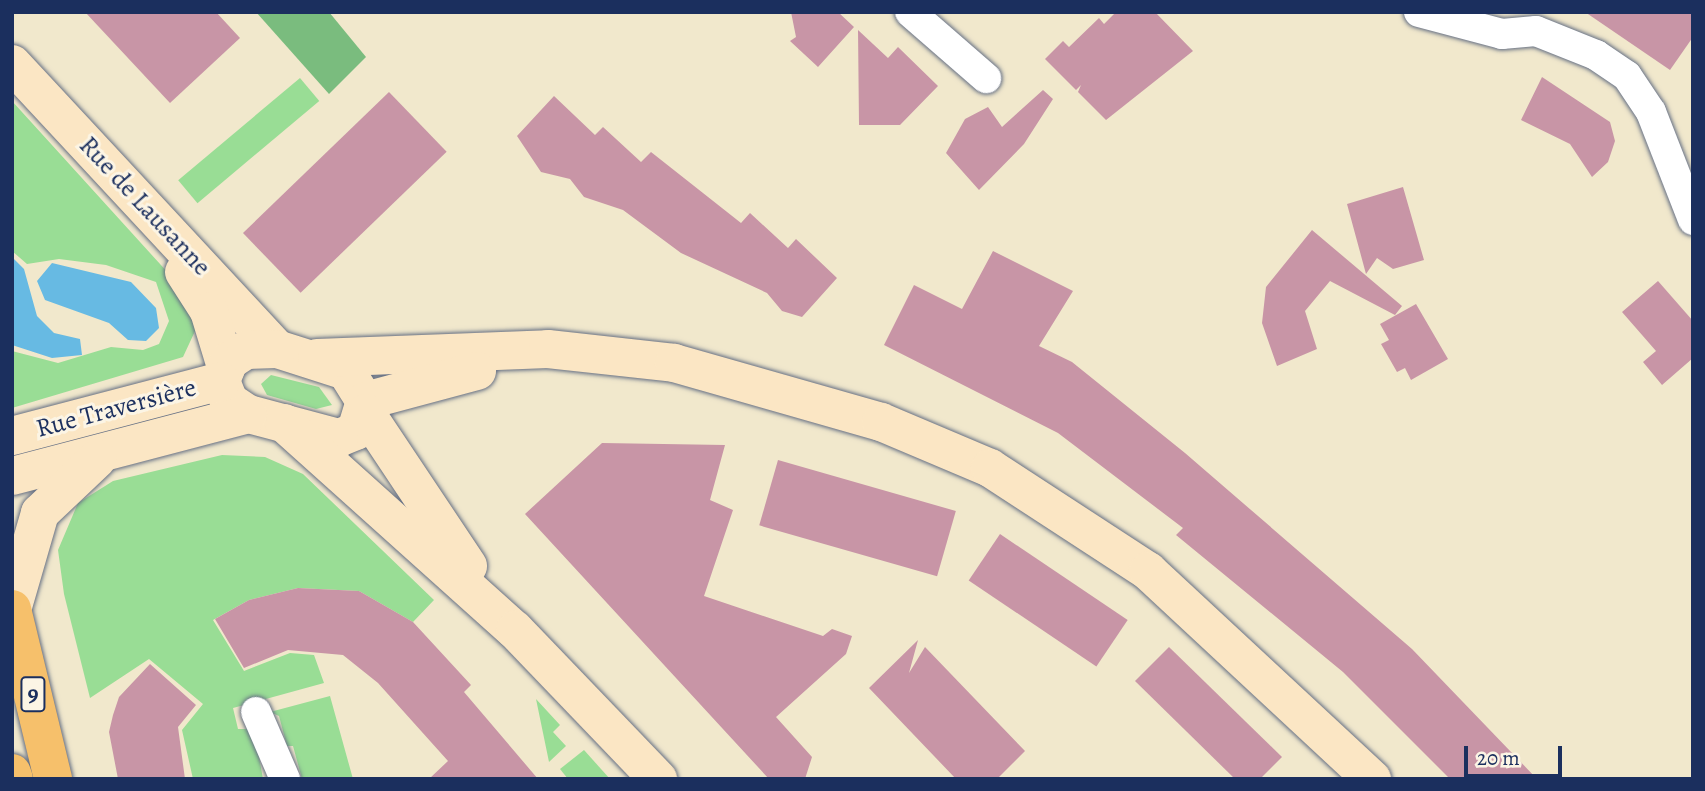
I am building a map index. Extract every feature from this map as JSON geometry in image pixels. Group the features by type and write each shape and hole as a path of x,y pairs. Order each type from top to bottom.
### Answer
{"main road":[{"name":"9","path":"12,610 52,779"},
{"path":"12,773 14,779"}],"street":[{"path":"909,12 986,78"},
{"path":"1419,12 1502,34 1536,31 1596,55 1627,76 1651,112 1693,220"},
{"name":"Rue de Lausanne","path":"12,64 277,349"},
{"name":"Rue de Lausanne","path":"12,84 195,285 229,401 248,414"},
{"name":"Rue Traversière","path":"12,436 223,374 246,350 277,349 317,358"},
{"path":"317,358 548,349 723,372 881,422 990,468 1148,571 1372,779"},
{"path":"12,476 248,414 343,438 356,431 366,407 431,379 601,357"},
{"path":"317,358 346,371 401,473 515,630"},
{"path":"284,423 515,630 658,779"},
{"path":"12,610 40,513 68,481 107,453"},
{"path":"256,712 285,779"}],"green space":[{"path":"256,12 329,12 366,57 329,94"},
{"path":"300,78 319,101 197,203 178,180"},
{"path":"12,101 170,275 196,329 183,357 12,408 12,351 58,363 111,347 143,350 159,344 169,321 156,282 106,265 59,259 27,264 12,251"},
{"path":"271,375 319,387 332,405 316,409 267,395 261,384"},
{"path":"222,455 265,457 303,474 434,600 413,622 359,591 298,588 249,600 213,620 244,671 290,653 314,655 324,683 233,708 238,729 254,729 263,779 193,779 182,730 203,704 149,659 90,698 64,594 58,550 78,503 113,481"},
{"path":"330,696 353,779 302,779 293,746 287,746 279,716 270,712"},
{"path":"536,699 560,725 553,732 566,746 549,762"},
{"path":"584,750 610,779 568,779 560,769"}],"water":[{"path":"12,257 24,269 37,316 54,333 80,339 82,355 52,358 12,345"},
{"path":"52,263 131,282 156,308 159,328 146,341 128,340 109,323 45,300 37,281"}],"building":[{"path":"85,12 216,12 240,38 170,103"},
{"path":"791,12 838,12 854,27 818,67 790,41 796,37"},
{"path":"1116,12 1155,12 1193,51 1106,120 1078,92 1081,85 1076,90 1045,59 1063,41 1069,47 1099,18 1104,24"},
{"path":"1585,12 1693,12 1693,37 1670,70"},
{"path":"858,30 888,58 898,47 938,86 900,125 859,125"},
{"path":"1542,77 1610,122 1615,141 1608,162 1592,177 1570,144 1521,120"},
{"path":"1043,90 1053,99 1024,144 979,190 946,153 965,119 988,107 1002,127"},
{"path":"389,92 447,152 301,293 243,233"},
{"path":"554,96 595,135 603,127 641,162 651,152 741,223 750,213 788,248 796,239 837,278 802,317 782,311 767,293 681,253 623,210 584,197 570,179 541,172 517,136"},
{"path":"1403,187 1424,260 1393,269 1377,258 1366,274 1347,204"},
{"path":"1312,230 1402,306 1395,315 1330,281 1305,311 1317,349 1277,366 1262,323 1266,287"},
{"path":"993,251 1073,291 1039,346 1072,362 1185,453 1412,649 1537,779 1450,779 1343,672 1176,535 1183,528 1058,433 884,345 914,285 962,309"},
{"path":"1658,281 1693,321 1693,358 1662,385 1643,362 1656,351 1622,312"},
{"path":"1416,304 1448,359 1411,380 1405,368 1397,372 1381,344 1389,340 1380,324"},
{"path":"602,443 725,445 710,500 733,510 704,596 823,636 832,629 852,636 846,654 776,717 812,757 805,779 769,779 525,514"},
{"path":"778,460 956,511 937,576 759,525"},
{"path":"1000,534 1128,620 1096,667 969,580"},
{"path":"298,588 359,591 413,622 471,685 464,692 538,779 429,779 448,761 378,683 343,655 288,650 244,668 215,619 249,600"},
{"path":"918,640 909,673 925,647 1025,751 997,779 956,779 869,688"},
{"path":"1169,647 1282,757 1260,779 1235,779 1135,681"},
{"path":"150,664 196,705 178,727 185,779 118,779 109,732 113,715 119,697"}]}
